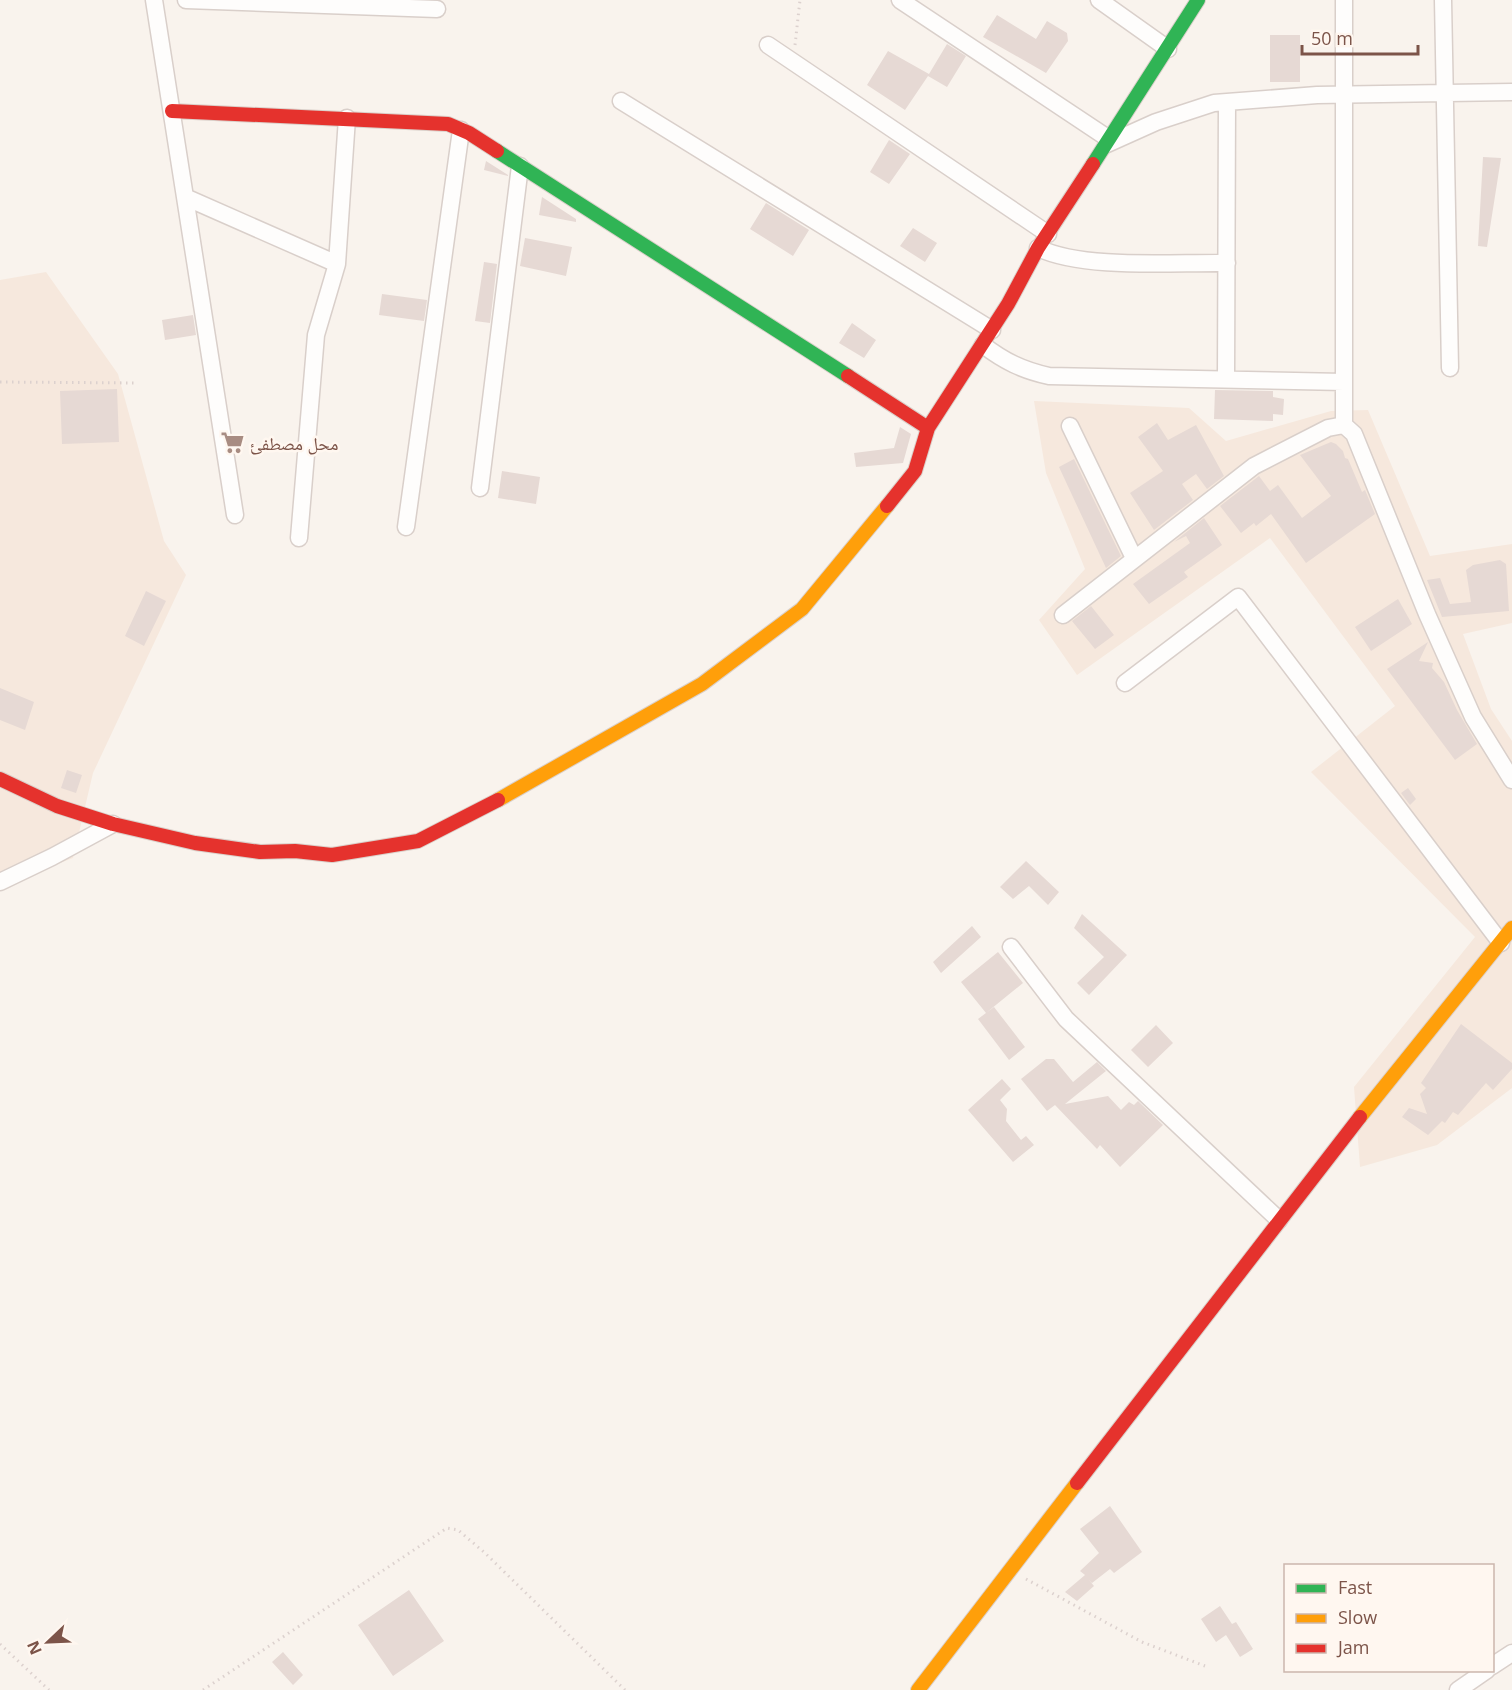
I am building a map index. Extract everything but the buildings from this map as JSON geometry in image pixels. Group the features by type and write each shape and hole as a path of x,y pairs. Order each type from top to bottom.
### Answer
{"street":[{"path":"154,0 235,515"},
{"path":"186,0 437,9"},
{"path":"900,0 1107,142"},
{"path":"1099,0 1168,49"},
{"path":"0,779 57,806 113,824 217,846 260,852 295,851 332,855 418,841 440,831 702,684 802,609 915,471 928,428 992,330 1043,241 1198,0"},
{"path":"1344,0 1344,425 1354,434 1427,614 1473,717 1512,780"},
{"path":"1443,0 1450,368"},
{"path":"768,45 1043,241 1055,256 1085,261 1227,263"},
{"path":"1107,142 1156,122 1214,103 1344,94 1512,92"},
{"path":"621,100 992,330"},
{"path":"1226,379 1227,102"},
{"path":"172,111 428,121 448,124 520,166 928,428"},
{"path":"298,538 316,335 337,264 347,118"},
{"path":"406,527 461,130"},
{"path":"480,488 520,166"},
{"path":"185,197 337,264"},
{"path":"982,345 1003,361 1027,371 1049,376 1344,382"},
{"path":"1063,615 1254,466 1328,428 1344,425"},
{"path":"1070,426 1134,558"},
{"path":"1125,683 1238,597 1502,942"},
{"path":"0,882 113,824"},
{"path":"918,1690 1008,1569 1279,1220 1512,928"},
{"path":"1011,947 1066,1019 1279,1220"},
{"path":"1494,1665 1512,1653"},
{"path":"1458,1690 1485,1672"}],"path":[{"path":"793,62 800,0"},
{"path":"0,382 138,383"},
{"path":"203,1690 447,1528 458,1530 485,1553 625,1690"},
{"path":"1008,1569 1142,1642 1205,1666"},
{"path":"0,1644 49,1690"}],"shaded area":[{"path":"46,272 118,374 164,541 186,575 93,773 73,858 0,886 0,280"},
{"path":"1034,401 1189,408 1226,441 1331,411 1368,410 1430,556 1512,544 1512,623 1463,634 1491,709 1512,741 1512,1088 1437,1145 1360,1167 1354,1087 1475,937 1311,772 1395,706 1270,538 1077,675 1039,620 1085,569 1046,473"}],"traffic: fast":[{"path":"1093,164 1198,0"},
{"path":"497,151 848,376"}],"traffic: slow":[{"path":"498,800 702,684 802,609 887,506"},
{"path":"1360,1117 1512,928"},
{"path":"918,1690 1077,1483"}],"traffic: jam":[{"path":"172,111 448,124 469,133 497,151"},
{"path":"887,506 915,471 928,428 1008,304 1038,248 1093,164"},
{"path":"848,376 928,428"},
{"path":"0,779 57,806 113,824 195,843 260,852 295,851 332,855 418,841 498,800"},
{"path":"1077,1483 1360,1117"}],"place":[{"name":"محل مصطفئ","path":"232,443"}]}
